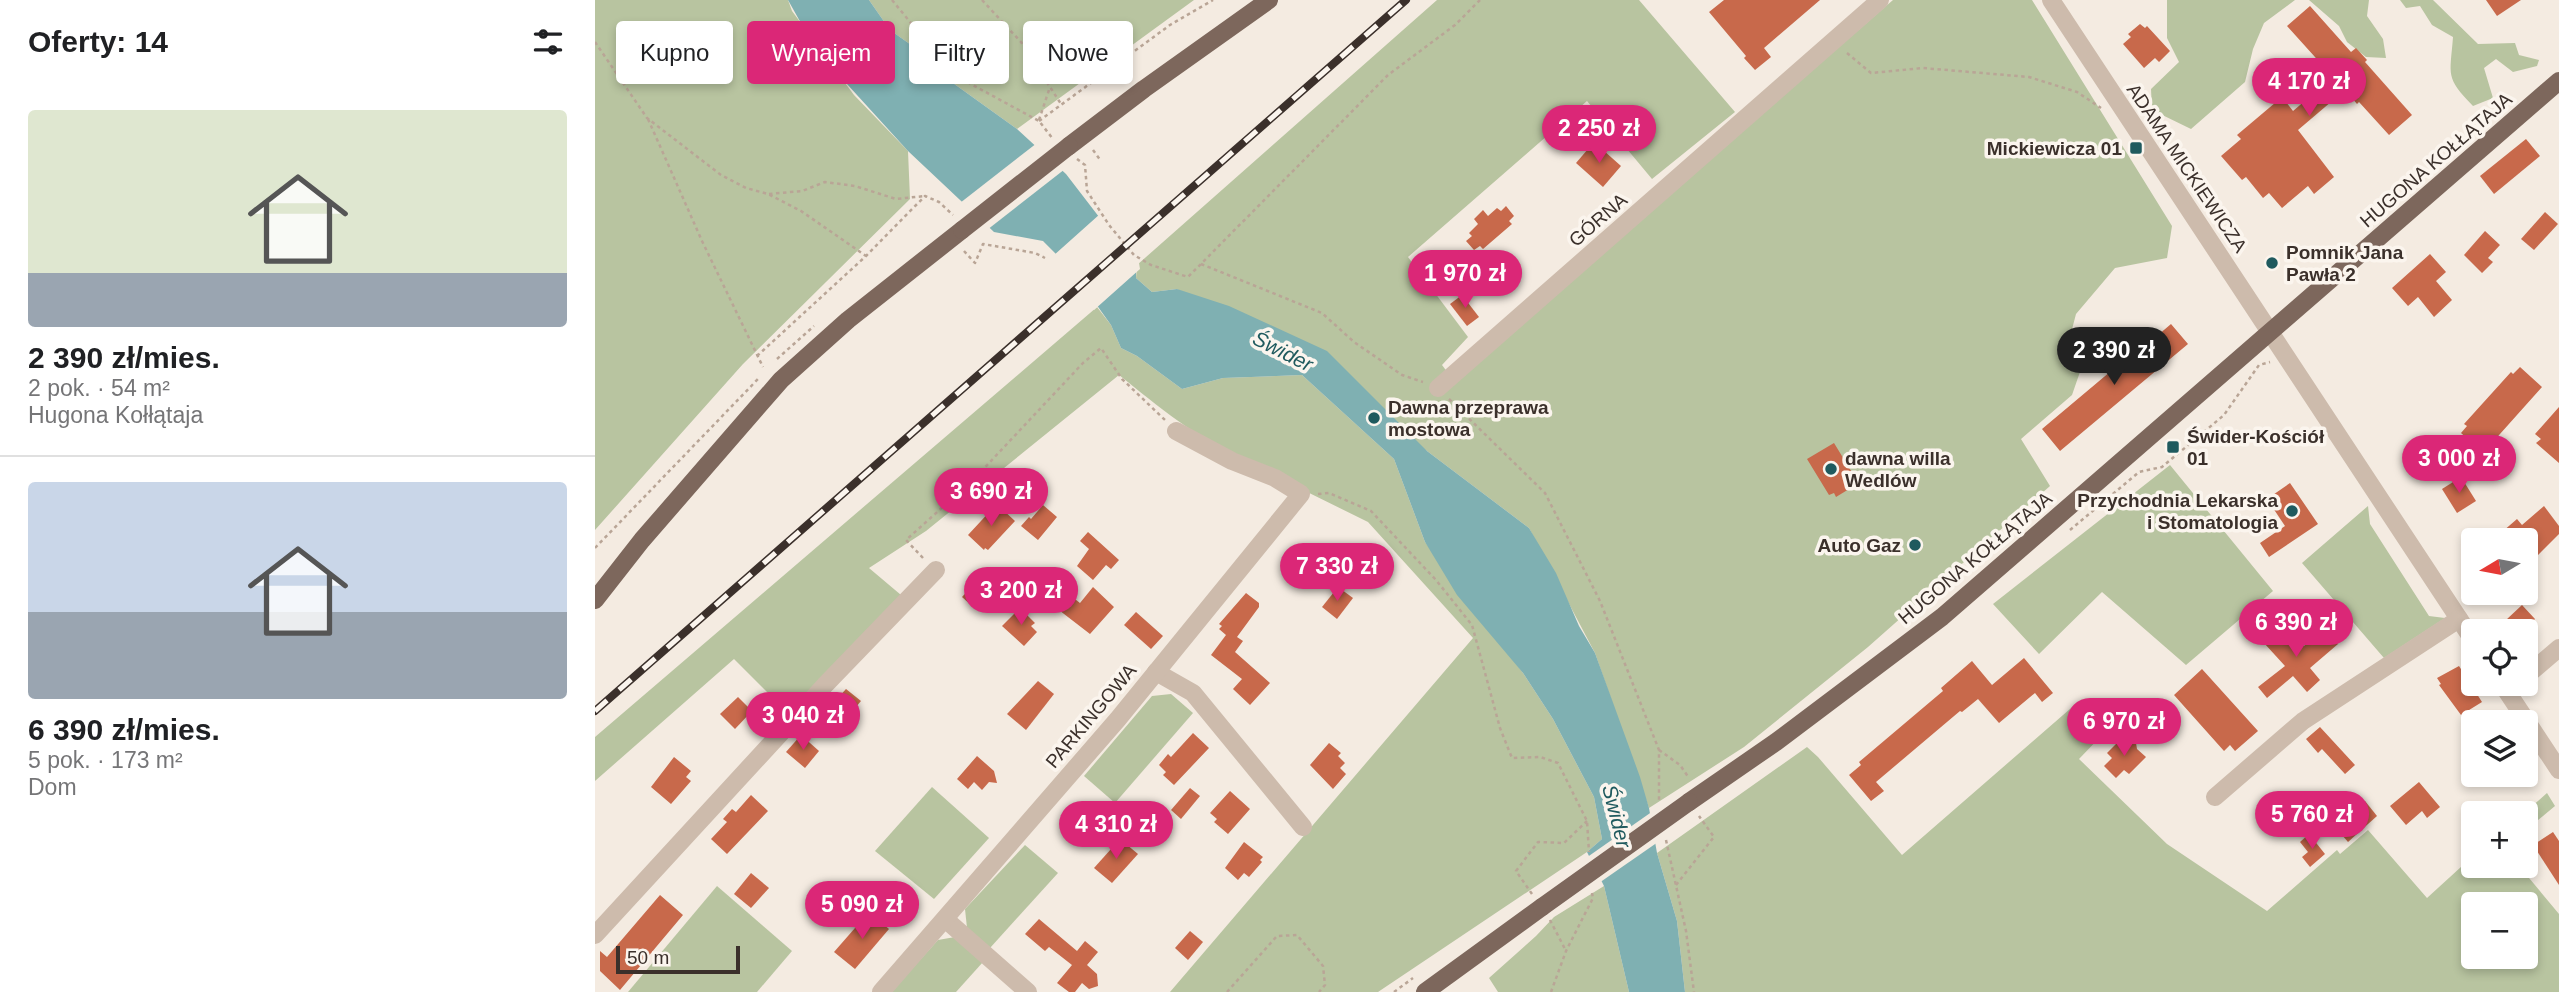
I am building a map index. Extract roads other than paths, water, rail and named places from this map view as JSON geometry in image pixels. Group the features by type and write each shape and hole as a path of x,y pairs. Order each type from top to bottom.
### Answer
{"main road":[{"path":"595,600 642,540 781,380 848,320 959,224 1269,0"},
{"name":"HUGONA KOŁŁĄTAJA","path":"1425,992 1541,906 1693,808 1942,617 2559,81"},
{"path":"595,585 642,540"}],"street":[{"name":"GÓRNA","path":"1438,388 1880,0"},
{"name":"ADAMA MICKIEWICZA","path":"2052,0 2461,622"},
{"name":"PARKINGOWA","path":"881,992 1118,719 1301,494 1275,478 1231,461 1176,431"},
{"path":"595,935 825,685 936,570"},
{"path":"2215,797 2302,721 2459,619"},
{"path":"2538,666 2559,648"},
{"path":"1156,672 1193,693 1303,827"},
{"path":"2514,696 2559,770"},
{"path":"944,919 1028,992"}],"water":[{"path":"788,0 869,0 884,21 800,21"},
{"name":"Świder","path":"895,34 909,43 909,84 954,84 1017,129 1066,174 1136,265 1136,278 1152,292 1177,289 1229,306 1327,351 1427,451 1529,528 1556,573 1579,626 1595,653 1640,777 1657,853 1677,921 1685,992 1629,992 1604,886 1587,852 1602,839 1594,797 1553,719 1523,673 1457,595 1425,542 1394,459 1302,375 1223,378 1182,389 1137,356 1121,348 1111,325 1071,269 1043,241 994,232 908,151 847,84 895,84"}],"railway":[{"path":"595,711 1406,0"}],"place":[{"name":"Mickiewicza 01","path":"2136,148"},
{"name":"Pomnik Jana Pawła 2","path":"2272,263"},
{"name":"Dawna przeprawa mostowa","path":"1374,418"},
{"name":"Świder-Kościół 01","path":"2173,447"},
{"name":"dawna willa Wedlów","path":"1831,469"},
{"name":"Przychodnia Lekarska i Stomatologia","path":"2292,511"},
{"name":"Auto Gaz","path":"1915,545"}]}
